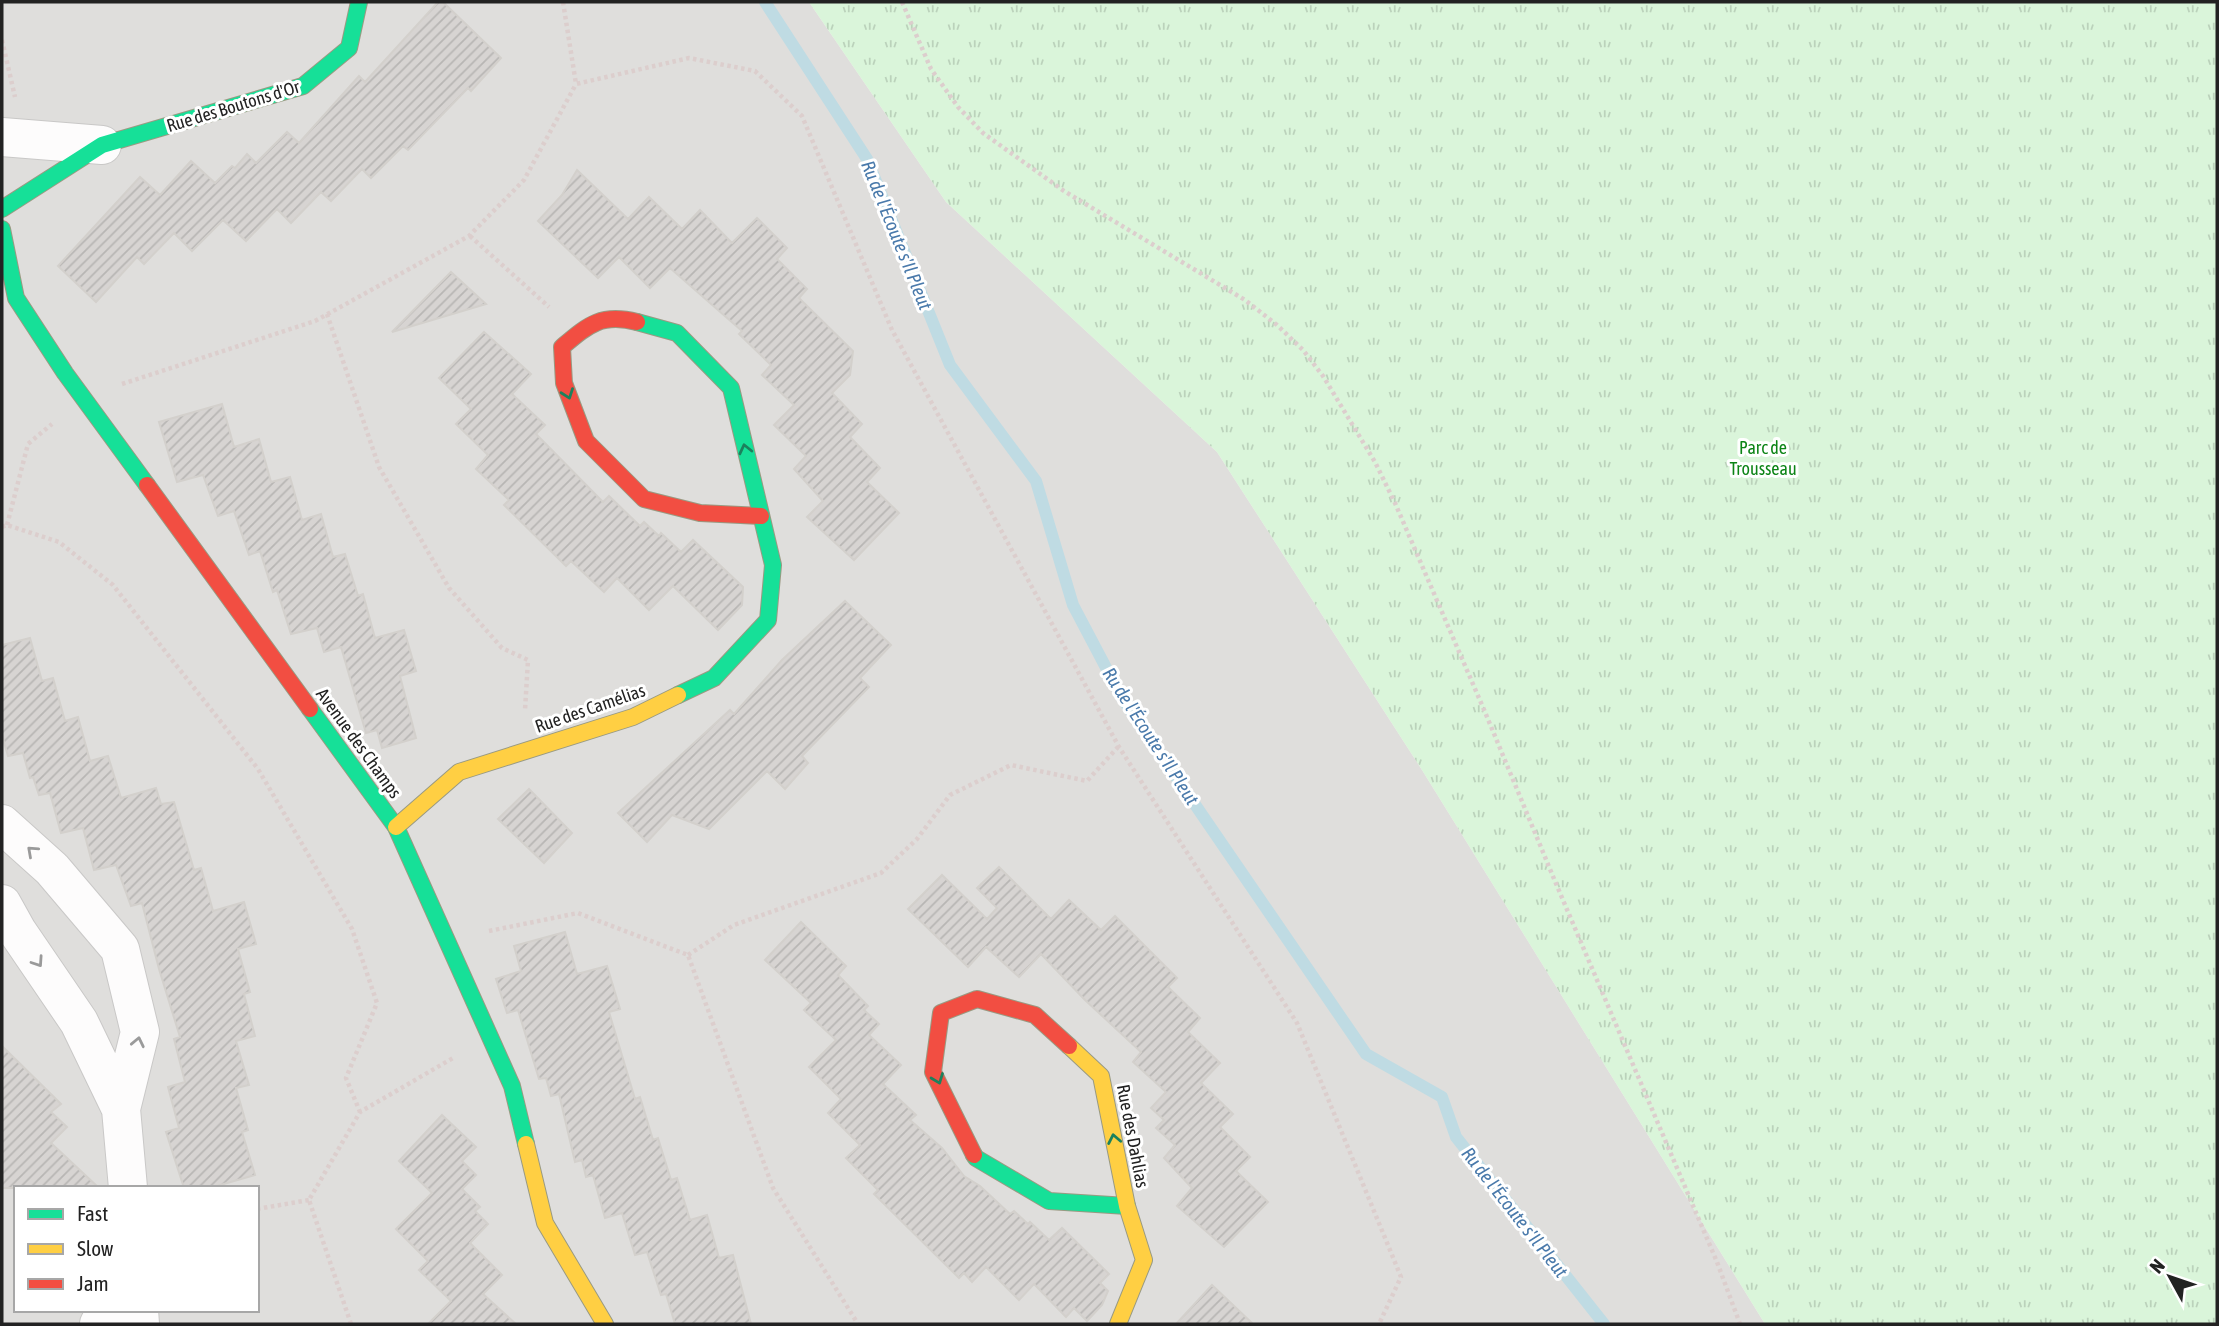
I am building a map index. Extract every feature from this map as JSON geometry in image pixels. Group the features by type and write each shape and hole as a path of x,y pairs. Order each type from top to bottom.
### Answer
{"street":[{"name":"Rue des Boutons d'Or","path":"2,209 102,145 303,86 349,48 359,2"},
{"name":"Rue des Boutons d'Or","path":"13,138 102,145"},
{"name":"Avenue des Champs","path":"2,229 16,298 83,398 396,827 512,1086 545,1223 605,1324"},
{"name":"Rue des Camélias","path":"396,827 459,772 633,717 714,678 768,620 773,565 731,388 677,333 621,318 591,323 578,334"},
{"path":"578,334 562,346 564,383 586,441 644,499 700,513 761,516"},
{"path":"2,824 52,869 120,949 141,1032 121,1109 128,1186"},
{"path":"2,904 17,931 79,1022 121,1109"},
{"name":"Rue des Dahlias","path":"1118,1324 1144,1260 1127,1206 1101,1076 1035,1015 977,999 942,1013 933,1072 976,1158 1049,1201 1127,1206"}],"path":[{"path":"360,1112 346,1078 377,1003 352,929 258,769 113,585 58,541 5,526 28,444 83,398 315,321 470,236 524,180 576,83 563,2"},
{"path":"902,2 931,69 958,107 983,133 1064,191 1245,300 1294,342 1323,376 1395,503 1717,1262 1740,1324"},
{"path":"2,40 13,138"},
{"path":"576,83 689,58 755,71 802,116 892,330 1119,747 1297,1023 1401,1276 1379,1324"},
{"path":"470,236 578,334"},
{"path":"327,314 380,467 449,588 502,648 528,660 522,752"},
{"path":"688,955 734,925 881,873 917,839 950,795 1011,765 1087,781 1119,747"},
{"path":"447,940 578,913 688,955 773,1188 858,1324"},
{"path":"351,1324 309,1200 360,1112 490,1037"},
{"path":"259,1209 309,1200"}],"shaded area":[{"path":"2,2 809,2 946,202 1217,452 1422,770 1765,1324 2,1324"}],"green space":[{"name":"Parc de Trousseau","path":"809,2 2217,2 2217,1324 1765,1324 1422,770 1217,452 946,202"}],"building":[{"path":"438,2 443,2 501,58 471,91 468,88 408,150 403,146 371,178 362,169 331,201 321,192 291,223 277,209 246,241 223,220 192,251 174,233 144,264 137,257 96,302 58,266 140,177 160,195 191,161 215,183 232,166 235,168 247,154 256,163 287,132 299,143 359,76 365,82"},
{"path":"577,170 628,219 649,197 682,229 700,210 732,243 757,218 787,248 777,259 807,289 799,298 853,351 850,375 832,393 862,424 850,437 880,468 867,482 899,513 854,560 807,517 823,501 794,469 806,456 774,425 794,405 762,375 771,365 739,334 742,331 670,268 650,288 619,257 598,278 538,221 562,195"},
{"path":"451,272 486,304 392,332"},
{"path":"484,332 531,374 512,394 545,425 536,434 603,502 609,496 640,526 644,522 659,536 661,533 681,552 693,540 743,587 742,605 718,630 673,586 649,610 617,578 604,592 571,561 566,566 504,505 509,500 476,469 488,455 456,424 471,409 439,378"},
{"path":"222,404 234,447 259,439 271,482 290,477 302,520 321,514 333,557 345,554 358,596 363,594 375,638 404,630 416,671 400,676 416,738 382,748 377,730 366,733 341,647 324,652 317,628 291,634 277,590 273,592 260,551 249,555 234,511 218,516 203,475 177,482 159,422"},
{"path":"845,601 891,645 860,678 869,687 802,756 808,763 785,789 767,771 709,829 672,815 647,842 618,813 730,710 734,714 782,660"},
{"path":"30,638 42,681 53,678 65,721 78,717 90,761 108,756 121,798 156,788 161,804 174,802 194,870 201,868 213,911 244,902 256,944 238,949 250,992 244,994 255,1036 236,1041 249,1085 236,1088 248,1130 242,1132 255,1175 217,1186 183,1186 166,1132 179,1128 168,1087 185,1082 174,1039 180,1037 142,903 131,906 116,865 94,870 83,828 61,833 50,793 39,795 33,777 30,778 23,753 8,756 2,735 2,645"},
{"path":"529,789 572,833 544,863 498,819"},
{"path":"999,867 1051,919 1069,900 1101,930 1115,916 1177,978 1168,987 1200,1018 1188,1032 1220,1063 1201,1083 1233,1114 1220,1127 1250,1157 1236,1171 1268,1202 1224,1247 1177,1206 1192,1188 1164,1158 1175,1145 1156,1128 1164,1120 1151,1108 1166,1092 1133,1062 1141,1052 1041,954 1019,977 986,947 968,967 908,909 942,875 987,919 997,908 977,888"},
{"path":"801,922 846,966 838,975 868,1006 864,1010 879,1024 869,1035 901,1065 883,1084 916,1115 910,1120 942,1148 964,1176 980,1186 1010,1214 1014,1211 1049,1240 1062,1228 1109,1274 1100,1283 1108,1291 1102,1305 1087,1321 1074,1308 1066,1317 1034,1284 1019,1300 986,1267 972,1282 964,1273 959,1278 874,1194 878,1190 846,1158 860,1145 828,1113 841,1099 809,1067 836,1040 804,1010 811,1003 765,960"},
{"path":"565,932 577,974 607,966 620,1009 609,1012 635,1099 640,1097 653,1140 658,1138 671,1180 677,1178 690,1220 707,1215 719,1258 733,1255 751,1324 675,1324 666,1294 661,1295 647,1252 635,1255 622,1213 605,1218 593,1175 586,1177 582,1160 575,1162 559,1094 551,1096 546,1078 539,1079 518,1010 507,1013 496,979 521,971 514,946"},
{"path":"2,1046 61,1104 51,1112 67,1127 51,1143 97,1186 2,1188"},
{"path":"442,1115 476,1147 462,1161 476,1175 462,1189 480,1207 475,1211 488,1224 470,1243 502,1275 483,1294 516,1324 428,1324 451,1301 419,1270 428,1261 396,1229 432,1193 399,1161"},
{"path":"1212,1285 1253,1324 1176,1324"}],"waterway":[{"name":"Ru de l'Écoute s'Il Pleut","path":"765,2 867,159 950,365 1036,481 1073,605 1122,698 1366,1054 1442,1097 1456,1137 1604,1324"}],"traffic: fast":[{"path":"2,209 102,145 303,86 349,48 359,2"},
{"path":"2,229 16,298 65,373 147,485"},
{"path":"637,322 677,333 731,388 773,565 768,620 714,678 678,695"},
{"path":"310,709 396,827 512,1086 526,1144"},
{"path":"974,1155 1049,1201 1127,1206"}],"traffic: slow":[{"path":"396,827 459,772 633,717 678,695"},
{"path":"1069,1046 1101,1076 1127,1206 1144,1260 1118,1324"},
{"path":"526,1144 545,1223 605,1324"}],"traffic: jam":[{"path":"637,322 604,320 588,327 562,347 564,383 586,441 644,499 700,513 761,516"},
{"path":"147,485 310,709"},
{"path":"974,1155 933,1072 941,1013 977,999 1035,1015 1069,1046"}]}
